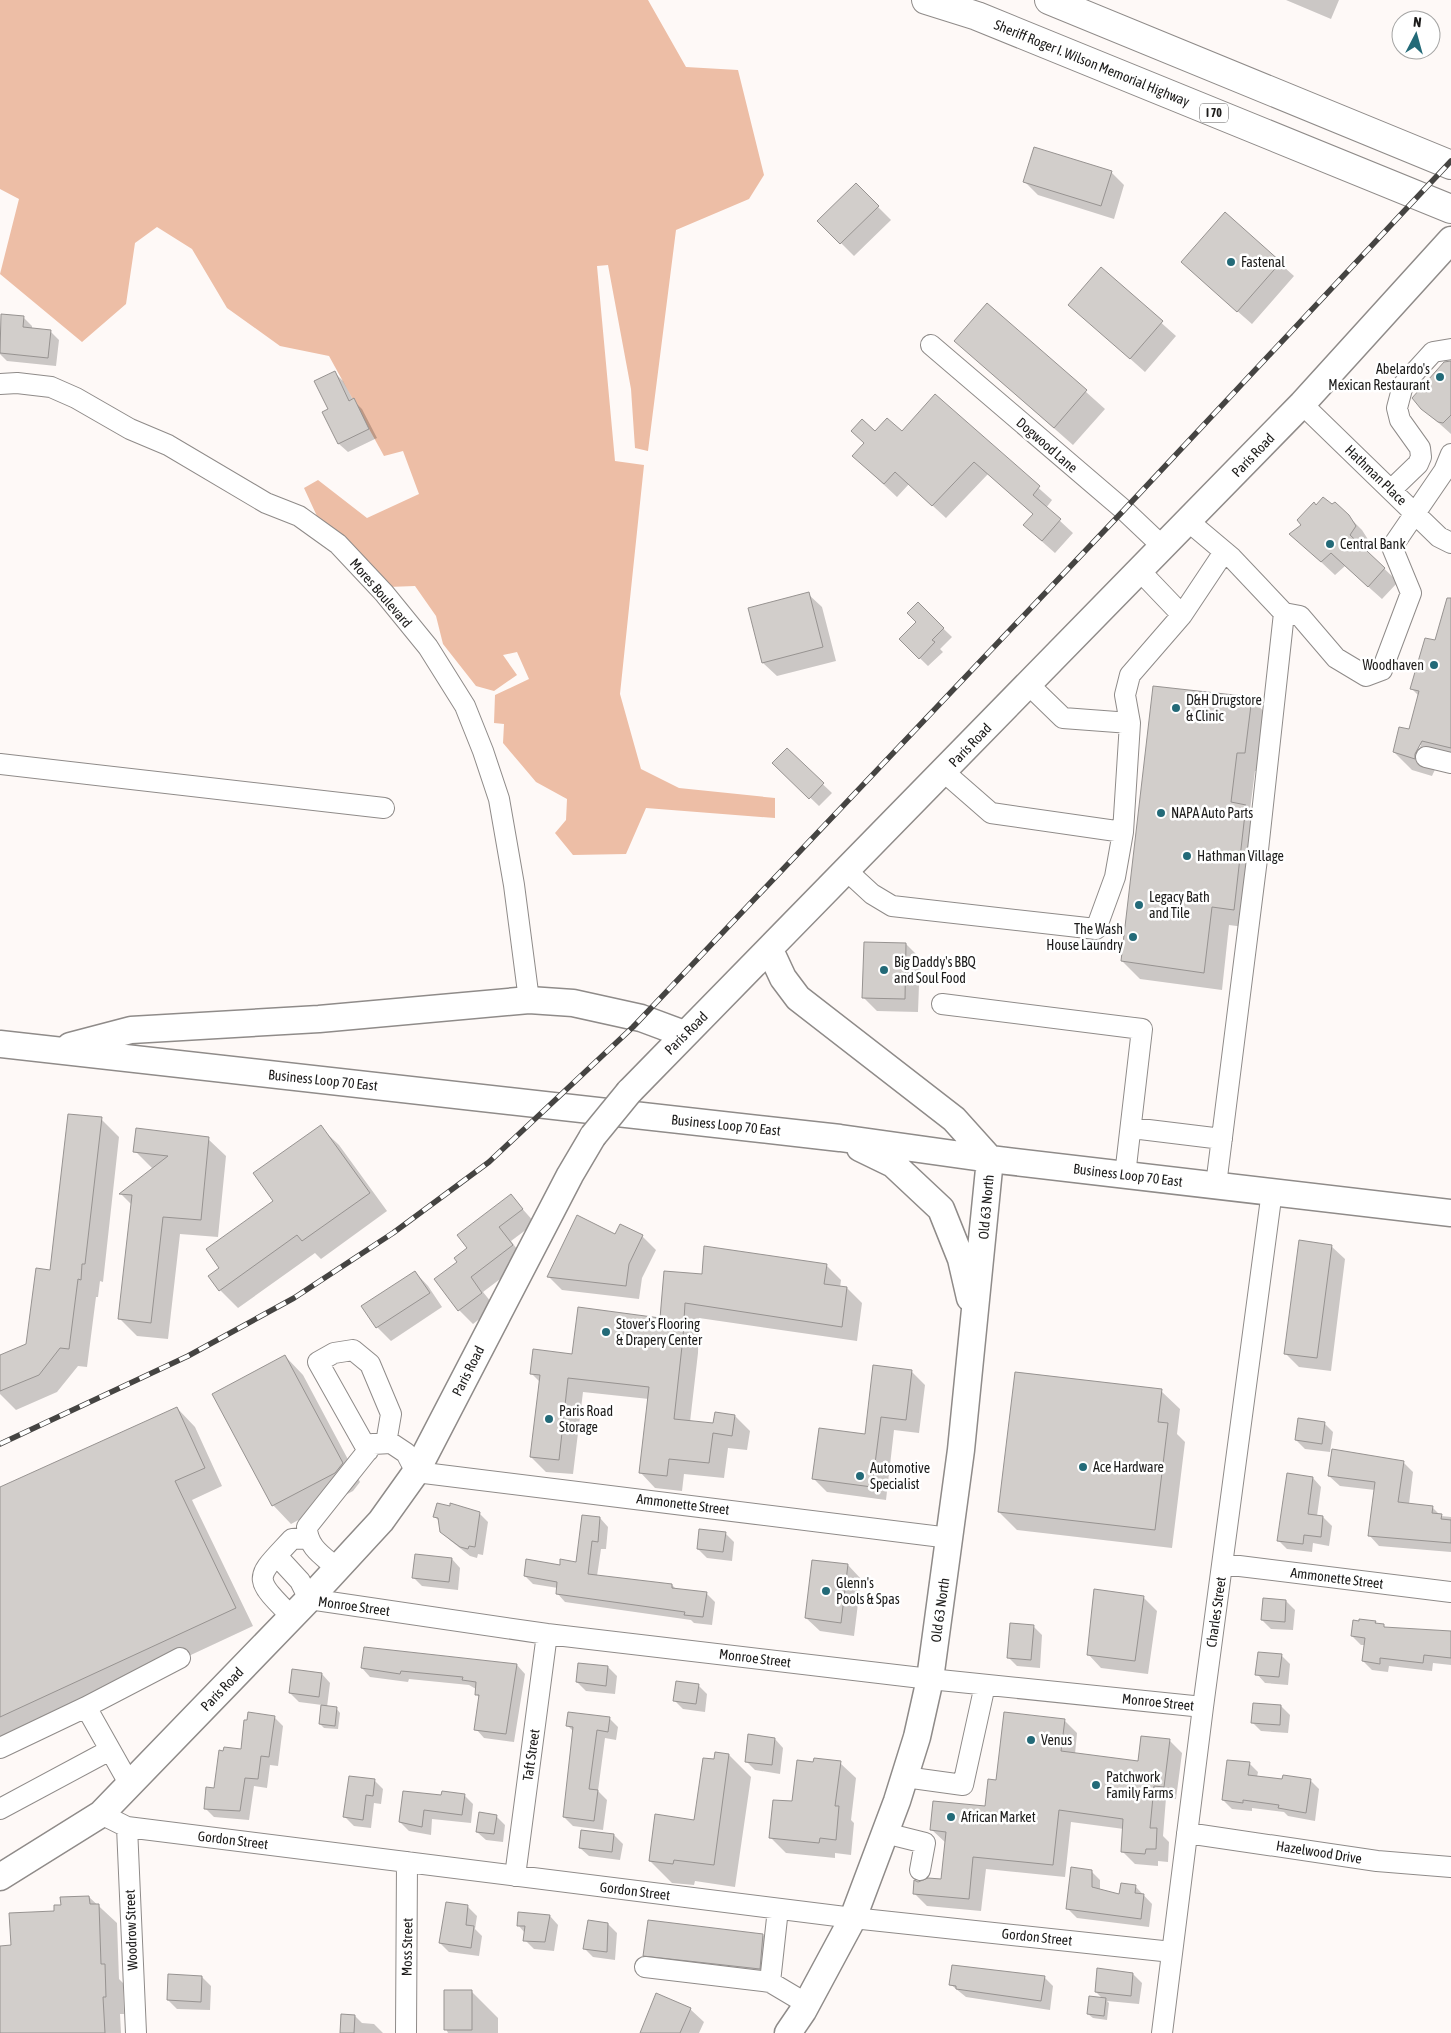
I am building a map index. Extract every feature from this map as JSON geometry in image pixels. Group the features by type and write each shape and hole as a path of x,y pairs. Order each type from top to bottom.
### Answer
{"highway":[{"name":"Sheriff Roger I. Wilson Memorial Highway","path":"926,0 977,16 1451,209"},
{"path":"1049,0 1451,165"}],"main road":[{"name":"Paris Road","path":"0,1877 101,1814 300,1608 381,1521 416,1472 570,1175 593,1136 629,1092 1302,404 1451,240"},
{"path":"770,950 783,978 798,998 954,1119 990,1159"},
{"path":"54,1050 131,1030 319,1019 529,1000 573,1003 641,1018 684,1034"},
{"name":"Business Loop 70 East","path":"0,1044 840,1138 990,1159 1451,1213"},
{"path":"840,1138 893,1164 941,1209 961,1259 975,1319"},
{"name":"Old 63 North","path":"788,2033 807,2004 853,1918 885,1832 917,1737 930,1679 950,1538 975,1319 990,1159"}],"street":[{"name":"Dogwood Lane","path":"931,345 1124,510 1162,546"},
{"path":"1392,490 1418,464 1421,457 1420,448 1400,420 1397,408 1403,385 1433,352 1451,349"},
{"name":"Mores Boulevard","path":"0,384 17,383 51,387 76,398 130,429 168,444 266,503 299,516 338,544 384,593 428,647 464,706 483,751 499,799 514,885 529,1000"},
{"name":"Hathman Place","path":"1302,404 1439,537 1451,543"},
{"path":"1188,521 1224,552 1284,613 1300,616 1336,658 1366,676 1382,670 1411,593 1392,547 1416,515 1444,471 1451,454"},
{"path":"847,871 872,894 892,906 1096,929 1115,877 1123,832 1130,724 1125,695 1130,675 1182,615 1224,552"},
{"path":"1139,570 1182,615"},
{"path":"1216,1185 1257,859 1284,613"},
{"path":"1028,684 1063,718 1130,724"},
{"path":"1426,757 1451,763"},
{"path":"0,764 384,808"},
{"path":"944,772 991,813 1123,832"},
{"path":"942,1004 1142,1029 1126,1175"},
{"path":"1132,1128 1222,1139"},
{"name":"Charles Street","path":"1162,2033 1203,1707 1272,1191"},
{"path":"337,1568 314,1549 307,1538 307,1527 377,1447 391,1443 406,1453 416,1472"},
{"name":"Ammonette Street","path":"416,1472 950,1538"},
{"path":"277,1556 300,1581 300,1608 272,1597 262,1583 263,1571 292,1539 307,1538"},
{"name":"Ammonette Street","path":"1223,1564 1451,1592"},
{"name":"Monroe Street","path":"300,1608 547,1634 930,1679 1203,1707"},
{"name":"Taft Street","path":"515,1876 547,1634"},
{"path":"0,1748 86,1707 180,1658"},
{"path":"904,1777 963,1785 985,1685"},
{"path":"86,1707 130,1785"},
{"path":"0,1809 110,1750"},
{"name":"Gordon Street","path":"101,1814 127,1827 853,1918 1172,1952"},
{"name":"Woodrow Street","path":"127,1827 136,2033"},
{"path":"885,1832 925,1843 920,1870"},
{"name":"Hazelwood Drive","path":"1187,1833 1377,1861 1451,1867"},
{"name":"Moss Street","path":"406,2033 407,1862"},
{"path":"770,1982 778,1909"},
{"path":"645,1967 770,1982 807,2004"}],"shaded area":[{"path":"0,0 648,0 686,67 738,70 764,175 749,199 676,230 648,451 635,448 631,389 608,265 597,266 615,461 644,465 620,694 641,769 679,788 775,798 775,818 646,808 626,854 573,855 555,833 566,820 567,799 536,782 503,743 504,724 494,723 495,695 529,679 517,652 503,655 517,675 494,691 476,686 443,644 436,616 415,586 388,587 322,527 304,488 318,480 367,518 419,494 403,451 384,456 329,356 280,346 227,308 192,249 157,227 135,243 126,304 82,342 0,274 19,199 0,189"}],"building":[{"path":"1034,147 1112,171 1101,206 1023,182"},
{"path":"856,183 879,206 840,244 817,221"},
{"name":"Fastenal","path":"1225,212 1281,262 1237,312 1181,262"},
{"path":"1101,267 1163,321 1130,359 1068,305"},
{"path":"987,303 1087,390 1054,428 954,341"},
{"path":"1,314 24,316 23,327 51,330 48,358 0,353"},
{"name":"Abelardo's Mexican Restaurant","path":"1451,361 1451,415 1443,423 1438,422 1421,409 1412,398 1444,362"},
{"path":"335,371 349,401 354,398 369,429 338,444 322,412 328,409 314,381"},
{"path":"935,394 1040,486 1033,495 1061,519 1042,541 1023,525 1033,514 974,462 932,506 895,472 884,484 852,456 864,443 851,431 862,419 875,431 887,418 902,431"},
{"name":"Central Bank","path":"1323,497 1332,504 1335,502 1349,515 1356,526 1350,535 1385,568 1368,587 1331,553 1321,562 1289,534 1301,525 1297,520 1314,502 1316,505"},
{"path":"809,592 823,647 762,663 748,608"},
{"name":"Woodhaven","path":"1447,598 1451,598 1451,748 1422,741 1415,754 1415,759 1393,752 1399,727 1409,729 1419,691 1410,689 1425,638 1435,640"},
{"path":"918,602 944,628 932,640 935,642 919,659 899,639 916,622 907,613"},
{"name":"Hathman Village","path":"1153,686 1252,697 1245,753 1237,753 1231,802 1246,805 1234,910 1212,907 1204,973 1121,961"},
{"path":"787,748 824,783 809,799 772,763"},
{"name":"Big Daddy's BBQ and Soul Food","path":"864,942 906,943 905,999 862,998"},
{"path":"68,1114 102,1117 85,1264 82,1264 81,1280 78,1279 69,1349 60,1348 39,1375 0,1391 0,1355 26,1344 36,1268 50,1270"},
{"path":"321,1125 370,1193 302,1241 297,1235 219,1291 208,1276 219,1268 206,1249 273,1201 253,1173"},
{"path":"136,1128 209,1137 201,1220 163,1217 151,1323 118,1319 132,1195 119,1194 168,1156 133,1152"},
{"path":"511,1194 523,1209 499,1227 513,1245 471,1277 482,1293 458,1311 434,1279 457,1262 454,1258 467,1248 457,1235"},
{"path":"577,1215 615,1234 620,1224 643,1235 629,1264 626,1286 547,1277"},
{"path":"1299,1240 1332,1245 1317,1358 1284,1354"},
{"path":"704,1246 827,1264 824,1284 847,1287 842,1327 685,1303 674,1419 713,1423 715,1412 735,1415 732,1436 713,1433 709,1463 669,1459 667,1476 639,1473 649,1387 568,1378 559,1460 530,1457 540,1375 530,1374 533,1349 572,1354 578,1307 660,1318 664,1271 702,1274"},
{"path":"415,1271 430,1293 376,1328 361,1306"},
{"path":"285,1355 343,1463 335,1473 272,1506 212,1394"},
{"path":"873,1365 912,1370 906,1420 881,1417 872,1487 812,1479 819,1428 865,1434"},
{"name":"Ace Hardware","path":"1015,1372 1162,1389 1158,1422 1168,1423 1155,1530 998,1512"},
{"path":"177,1407 205,1468 175,1481 236,1608 0,1717 0,1487"},
{"path":"1298,1418 1325,1422 1322,1444 1295,1440"},
{"path":"1332,1449 1404,1461 1398,1502 1433,1506 1432,1513 1442,1514 1441,1519 1451,1520 1451,1543 1368,1536 1375,1482 1328,1476"},
{"path":"1287,1473 1313,1477 1308,1514 1323,1516 1321,1537 1304,1535 1303,1544 1277,1541"},
{"path":"437,1503 450,1506 450,1503 480,1512 475,1547 469,1546 468,1549 460,1547 440,1532 438,1518 433,1517"},
{"path":"582,1515 600,1517 598,1542 592,1541 588,1574 672,1584 672,1588 707,1592 703,1617 684,1615 685,1612 556,1594 557,1582 524,1576 526,1559 560,1565 560,1559 576,1562"},
{"path":"699,1529 726,1532 723,1552 697,1549"},
{"path":"415,1554 452,1558 449,1582 412,1578"},
{"name":"Glenn's Pools & Spas","path":"812,1560 848,1564 841,1623 805,1618"},
{"path":"1094,1589 1144,1596 1135,1661 1087,1655"},
{"path":"1263,1598 1286,1600 1285,1622 1261,1620"},
{"path":"1359,1619 1376,1621 1375,1623 1384,1624 1384,1627 1451,1631 1451,1658 1424,1655 1423,1663 1380,1658 1380,1664 1362,1661 1365,1638 1351,1636 1353,1620 1359,1621"},
{"path":"1010,1623 1034,1625 1031,1660 1007,1658"},
{"path":"364,1647 517,1664 506,1734 474,1730 479,1695 475,1695 476,1682 462,1680 463,1677 401,1671 400,1674 361,1668"},
{"path":"1258,1652 1282,1654 1279,1677 1255,1675"},
{"path":"578,1663 608,1666 606,1686 576,1682"},
{"path":"292,1669 322,1673 319,1697 289,1693"},
{"path":"676,1681 699,1684 696,1704 673,1701"},
{"path":"1253,1703 1281,1705 1280,1725 1251,1723"},
{"path":"321,1705 337,1707 335,1726 319,1724"},
{"path":"248,1712 275,1716 269,1757 261,1756 258,1779 245,1778 240,1811 204,1809 206,1787 214,1788 219,1750 223,1751 224,1747 241,1749 244,1720 247,1720"},
{"path":"568,1712 610,1717 608,1732 597,1730 589,1789 598,1790 594,1821 563,1817 573,1727 566,1726"},
{"path":"1004,1712 1065,1719 1061,1751 1138,1761 1141,1736 1170,1739 1164,1787 1154,1786 1150,1828 1157,1828 1156,1849 1146,1849 1145,1854 1121,1852 1123,1819 1059,1810 1053,1865 973,1857 969,1899 913,1894 914,1880 918,1882 928,1878 941,1879 946,1832 930,1830 933,1801 985,1806 988,1779 996,1780"},
{"path":"748,1734 775,1738 772,1765 745,1762"},
{"path":"715,1752 729,1754 714,1865 674,1860 673,1864 649,1861 655,1814 694,1820 703,1758 714,1759"},
{"path":"814,1758 841,1761 835,1806 839,1806 836,1840 820,1838 819,1843 769,1838 773,1800 792,1801 797,1760 813,1762"},
{"path":"1227,1760 1250,1762 1248,1775 1282,1779 1283,1775 1311,1779 1306,1813 1278,1808 1279,1805 1243,1800 1243,1803 1222,1800"},
{"path":"349,1776 375,1779 373,1796 366,1795 363,1820 343,1817"},
{"path":"403,1791 441,1795 442,1791 465,1794 462,1815 424,1810 422,1827 399,1822"},
{"path":"479,1812 497,1815 494,1834 476,1832"},
{"path":"581,1830 614,1834 612,1852 579,1848"},
{"path":"1071,1867 1092,1870 1092,1887 1119,1894 1121,1883 1136,1885 1135,1893 1144,1894 1141,1919 1066,1909"},
{"path":"89,1896 90,1904 99,1904 101,1964 105,1964 106,1997 103,1997 105,2033 0,2033 0,1946 11,1945 9,1913 54,1911 54,1905 61,1905 60,1897"},
{"path":"446,1902 468,1905 466,1925 474,1926 471,1948 439,1943"},
{"path":"518,1912 550,1915 545,1942 523,1941 525,1926 517,1926"},
{"path":"588,1920 608,1923 607,1952 583,1949"},
{"path":"648,1920 763,1934 760,1969 643,1956"},
{"path":"952,1965 1045,1976 1041,2001 956,1989 956,1986 949,1985"},
{"path":"1097,1968 1133,1973 1131,1996 1095,1992"},
{"path":"168,1974 202,1976 201,2002 167,2000"},
{"path":"444,1990 472,1990 472,2030 444,2030"},
{"path":"656,1993 691,2008 680,2033 640,2033"},
{"path":"1089,1996 1106,1998 1104,2016 1087,2014"},
{"path":"341,2014 355,2015 354,2033 340,2033"}],"railway":[{"path":"0,1444 188,1356 294,1298 393,1233 489,1162 633,1027 1124,510 1451,161"}],"place":[{"name":"Fastenal","path":"1231,262"},
{"name":"Abelardo's Mexican Restaurant","path":"1440,377"},
{"name":"Central Bank","path":"1330,544"},
{"name":"Woodhaven","path":"1434,665"},
{"name":"D&H Drugstore & Clinic","path":"1176,708"},
{"name":"NAPA Auto Parts","path":"1161,813"},
{"name":"Hathman Village","path":"1187,856"},
{"name":"Legacy Bath and Tile","path":"1139,905"},
{"name":"The Wash House Laundry","path":"1133,937"},
{"name":"Big Daddy's BBQ and Soul Food","path":"884,970"},
{"name":"Stover's Flooring & Drapery Center","path":"606,1332"},
{"name":"Paris Road Storage","path":"549,1419"},
{"name":"Ace Hardware","path":"1083,1467"},
{"name":"Automotive Specialist","path":"860,1476"},
{"name":"Glenn's Pools & Spas","path":"826,1591"},
{"name":"Venus","path":"1031,1740"},
{"name":"Patchwork Family Farms","path":"1096,1785"},
{"name":"African Market","path":"951,1817"}]}
